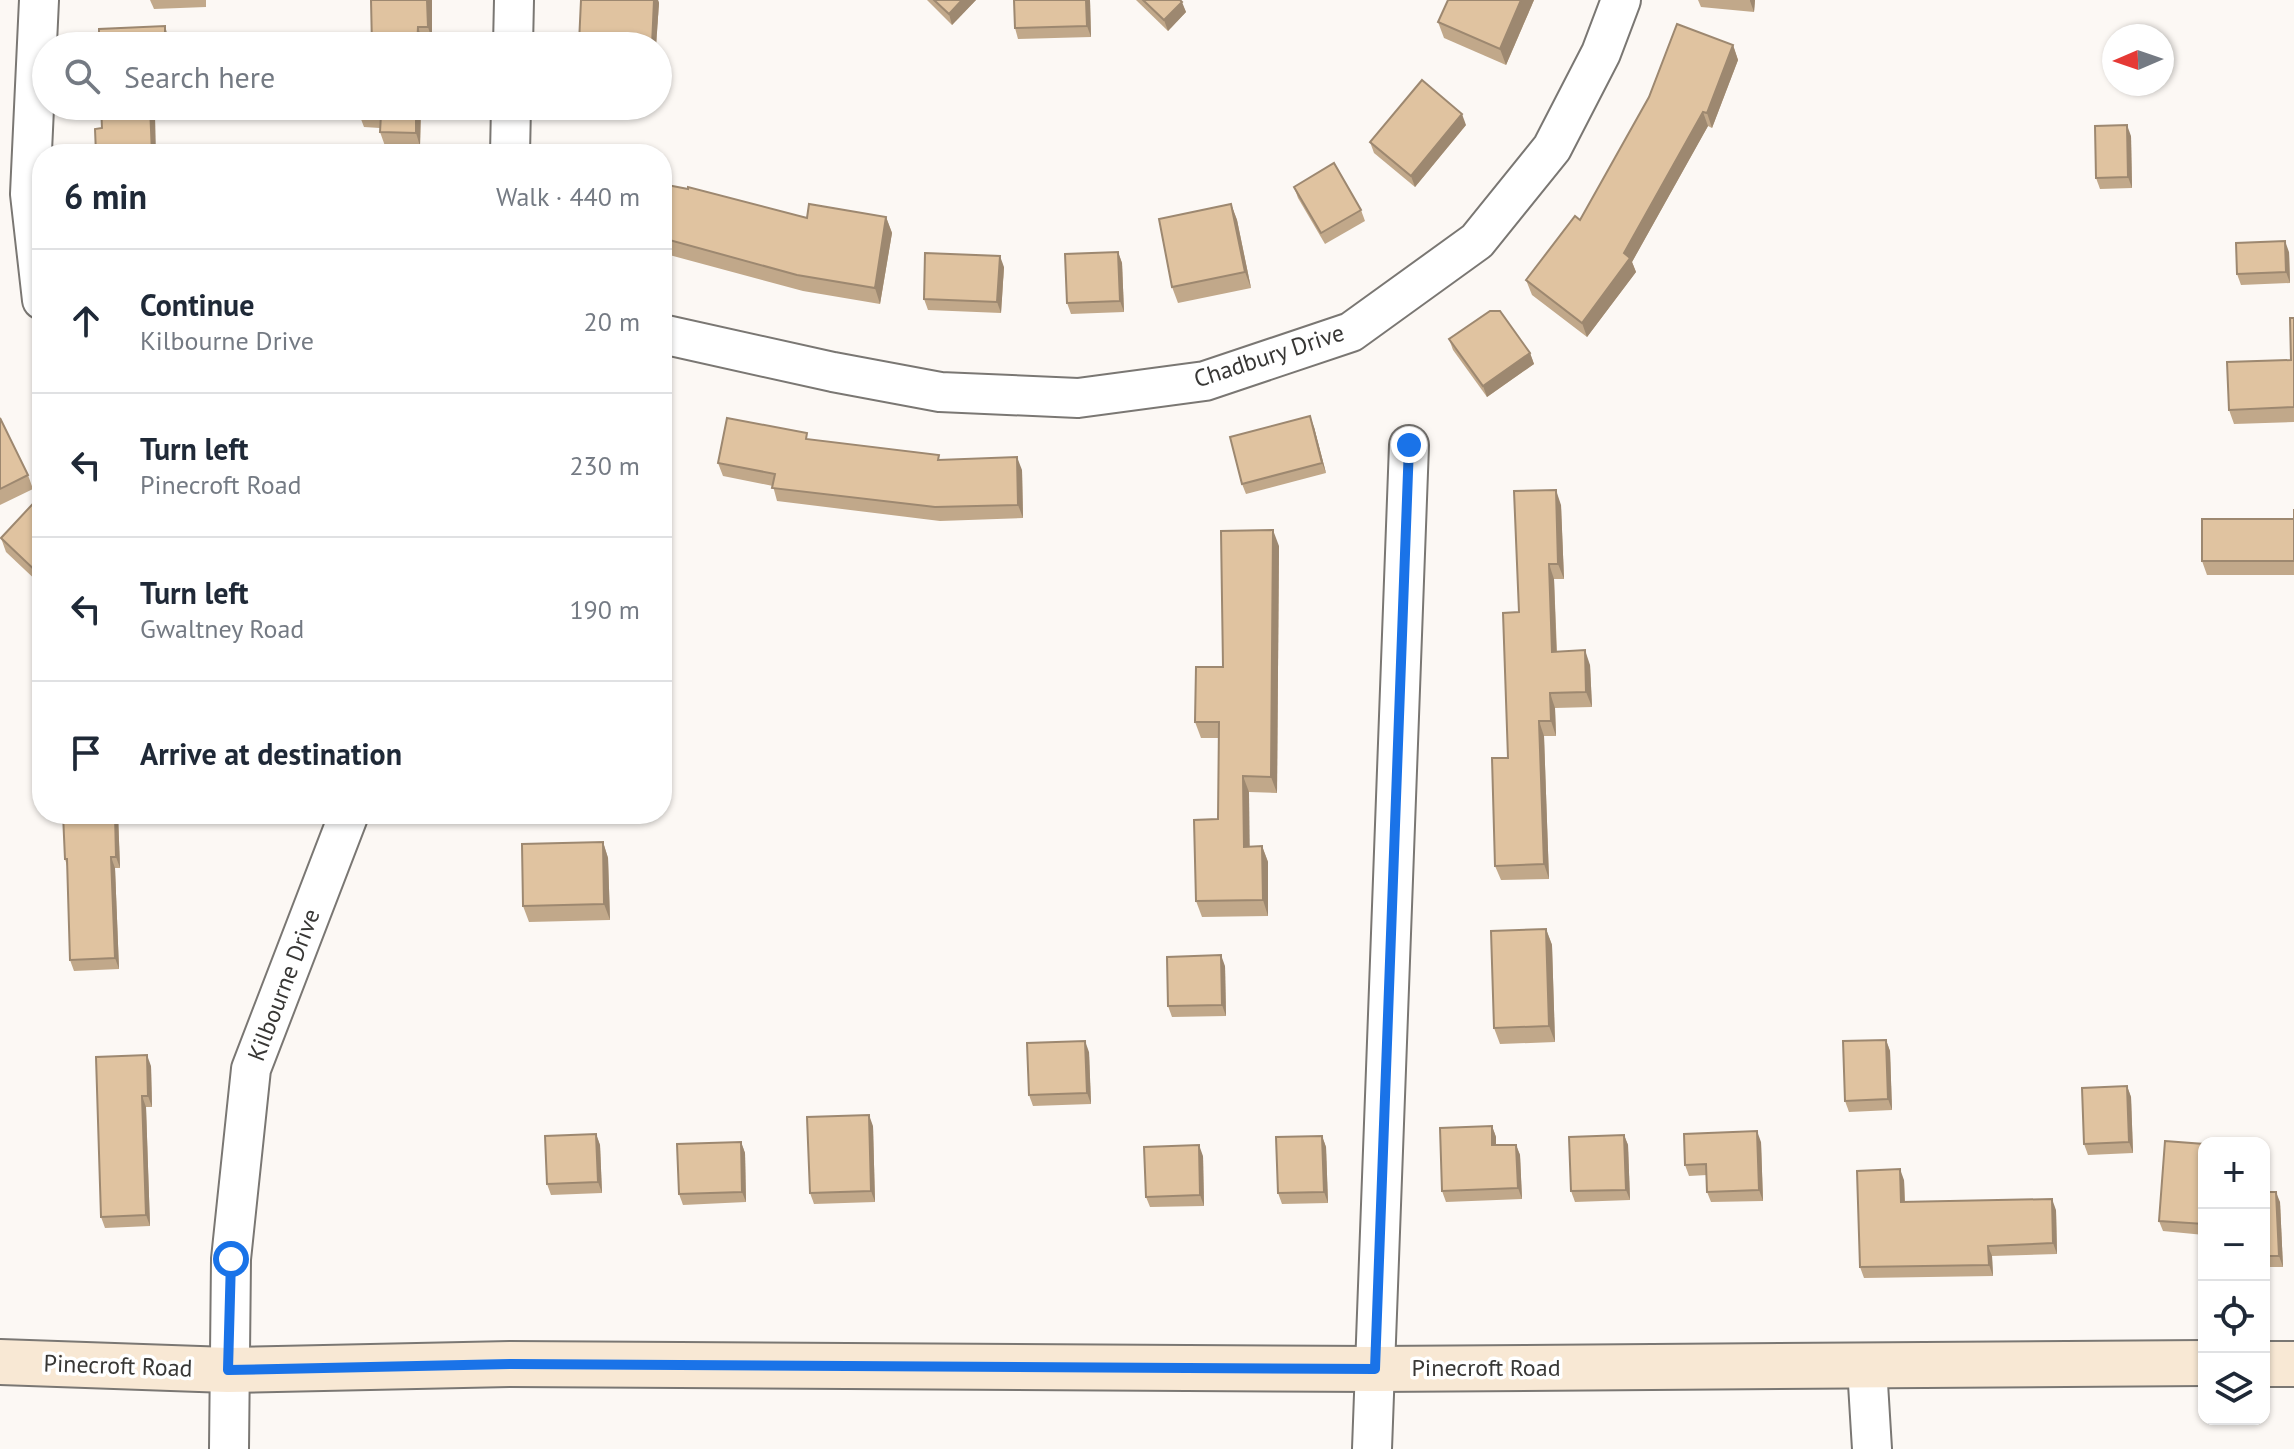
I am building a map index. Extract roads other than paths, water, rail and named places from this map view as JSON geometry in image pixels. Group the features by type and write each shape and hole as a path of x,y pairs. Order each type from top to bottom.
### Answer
{"street":[{"path":"38,32 39,0"},
{"path":"513,32 514,0"},
{"name":"Chadbury Drive","path":"672,336 940,392 1078,398 1205,381 1351,332 1477,241 1552,148 1594,67 1621,0"},
{"path":"32,144 33,120"},
{"path":"510,144 511,120"},
{"path":"32,151 32,212"},
{"path":"1372,1449 1409,445"},
{"name":"Kilbourne Drive","path":"229,1449 231,1259 251,1069 345,824"},
{"name":"Pinecroft Road","path":"0,1362 228,1370 510,1364 1375,1369 2198,1363"},
{"path":"2270,1364 2294,1364"},
{"path":"1867,1367 1872,1449"}]}
